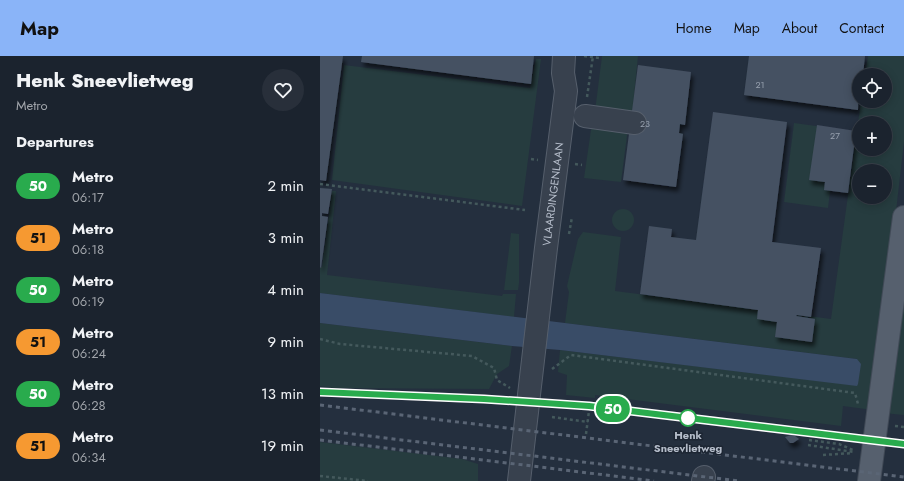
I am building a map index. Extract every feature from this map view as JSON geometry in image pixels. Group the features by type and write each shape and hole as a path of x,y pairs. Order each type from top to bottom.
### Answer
{"main road":[{"path":"869,481 904,217"}],"street":[{"name":"VLAARDINGENLAAN","path":"519,481 539,368 541,296 566,91 563,74 564,56"},
{"name":"VLAARDINGENLAAN","path":"566,91 586,57"},
{"path":"584,116 635,123"}],"path":[{"path":"320,184 525,210"},
{"path":"320,339 340,344 472,356 494,368 497,380 510,388"},
{"path":"539,368 552,369 571,355 855,393 859,408"},
{"path":"586,434 589,411"},
{"path":"552,417 588,422"},
{"path":"809,440 839,444 860,453"},
{"path":"808,445 860,453"},
{"path":"823,455 860,453"},
{"path":"320,476 368,481"}],"green space":[{"path":"602,56 638,56 632,117 595,111"},
{"path":"868,56 904,56 904,142 873,410 843,406 841,426 595,395 595,398 566,395 567,375 558,372 560,350 854,385 857,359 565,323 569,292 567,286 578,239 583,232 621,237 615,291 831,319 852,166 852,204 892,204 892,164 852,164 853,156 892,156 892,116 859,116 860,108 892,108 892,68 866,68"},
{"path":"536,59 541,59 522,206 332,180 344,65 530,88"},
{"path":"592,123 628,128 621,182 584,178"},
{"path":"794,123 838,129 828,208 784,202"},
{"path":"332,191 336,191 327,275 502,296 503,294 516,294 514,317 320,293 320,267 322,267"},
{"path":"623,209 631,212 634,220 631,228 623,231 615,228 612,220 615,212"},
{"path":"511,233 519,234 519,283 518,290 504,290"},
{"path":"904,261 904,415 883,413"},
{"path":"320,323 512,346 509,366 497,374 489,389 335,388 320,386"},
{"path":"320,442 462,459 478,464 478,481 320,481"}],"water":[{"path":"320,293 857,359 861,364 858,384 857,386 320,323"}],"building":[{"path":"320,56 343,56 326,181 320,180"},
{"path":"362,56 534,56 531,84 361,62"},
{"path":"749,56 865,56 864,68 852,68 852,108 858,108 858,110 744,95"},
{"path":"638,65 691,72 685,125 680,124 679,133 683,134 676,187 623,180"},
{"path":"713,112 787,122 772,242 821,248 811,317 796,316 815,319 812,342 775,337 777,322 757,319 758,310 640,294 649,226 672,229 671,237 696,240"},
{"path":"817,125 852,130 853,156 848,193 824,190 825,182 809,180"},
{"path":"320,188 332,189 328,214 322,213 322,216 328,217 321,268 320,267"},
{"path":"791,435 799,439 793,443 790,443 785,437"}],"railway":[{"path":"320,392 589,406 904,444"},
{"path":"320,405 904,477"},
{"path":"320,430 739,481"},
{"path":"320,440 654,481"}],"metro line":[{"name":"50","path":"320,392 484,399 589,406 904,444"}],"place":[{"name":"Henk Sneevlietweg","path":"688,418"}]}
